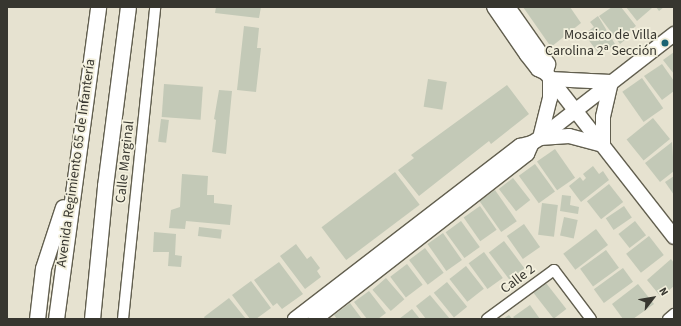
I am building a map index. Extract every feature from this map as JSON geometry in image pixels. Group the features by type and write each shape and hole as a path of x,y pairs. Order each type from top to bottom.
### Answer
{"main road":[{"name":"Avenida Regimiento 65 de Infantería","path":"56,319 73,180 98,7"},
{"path":"92,319 105,186 128,7"},
{"path":"37,319 43,268 73,180"}],"street":[{"name":"Calle Marginal","path":"123,319 155,7"},
{"path":"315,319 527,154 536,140 550,98 548,64 532,51 494,7"},
{"path":"508,7 532,51"},
{"path":"536,140 674,34"},
{"path":"548,76 612,82"},
{"path":"548,76 674,237"},
{"path":"603,145 603,117 612,82"},
{"path":"295,319 520,146 536,140 573,137 603,145"},
{"name":"Calle 2","path":"487,319 554,270 591,319"},
{"path":"668,319 674,314"}],"building":[{"path":"216,7 261,7 259,18 215,13"},
{"path":"523,7 570,7 581,23 551,47"},
{"path":"612,7 621,7 636,26 627,33 630,36 620,44 599,16"},
{"path":"626,7 652,7 652,8 637,21"},
{"path":"656,7 664,7 659,11"},
{"path":"598,16 615,44 600,55 584,34 594,27 590,22"},
{"path":"244,26 259,28 257,48 261,48 256,92 237,90"},
{"path":"674,52 674,74 663,60"},
{"path":"662,64 674,81 674,91 662,100 644,76"},
{"path":"642,78 663,108 644,122 622,92"},
{"path":"428,79 447,82 442,110 424,107"},
{"path":"164,84 203,87 201,120 162,117"},
{"path":"507,85 529,114 491,144 489,141 419,196 398,170 414,158 411,155"},
{"path":"219,90 232,91 226,154 212,152 216,120 214,119"},
{"path":"653,118 670,139 644,160 627,139"},
{"path":"161,119 169,120 166,143 158,142"},
{"path":"672,142 674,171 660,182 645,163"},
{"path":"555,149 575,178 557,190 537,162"},
{"path":"535,164 555,192 539,203 519,176"},
{"path":"593,166 599,174 603,171 609,180 581,202 569,186 580,177 583,181 586,178 583,174"},
{"path":"395,172 420,205 346,260 322,227"},
{"path":"182,174 208,176 207,195 214,195 214,203 232,205 230,225 186,221 185,229 169,228 171,210 180,207"},
{"path":"674,176 674,195 665,182"},
{"path":"513,178 530,200 516,211 499,189"},
{"path":"609,184 623,202 601,219 587,201"},
{"path":"495,190 517,221 501,232 479,201"},
{"path":"562,195 571,196 570,205 579,207 578,214 560,211"},
{"path":"542,203 558,205 554,237 538,235"},
{"path":"480,206 497,230 480,241 464,217"},
{"path":"624,206 632,218 614,230 606,218"},
{"path":"564,217 578,220 574,238 560,236"},
{"path":"461,221 480,247 464,258 446,232"},
{"path":"635,221 646,235 630,248 618,234"},
{"path":"524,224 540,247 523,259 507,236"},
{"path":"199,227 222,230 221,239 198,236"},
{"path":"596,229 608,245 575,270 563,254"},
{"path":"154,232 176,234 175,255 182,256 181,267 168,266 169,252 153,252"},
{"path":"443,233 462,260 446,271 427,244"},
{"path":"649,236 664,255 641,273 626,254"},
{"path":"504,241 524,268 509,280 489,252"},
{"path":"296,244 307,259 311,256 320,268 317,271 321,277 305,289 280,256"},
{"path":"425,248 444,273 428,285 409,260"},
{"path":"606,250 619,268 593,287 580,269"},
{"path":"484,252 503,278 487,289 469,263"},
{"path":"671,259 674,263 674,286 661,297 647,280"},
{"path":"279,262 303,294 282,309 277,303 273,306 254,280"},
{"path":"407,264 423,285 406,297 390,277"},
{"path":"466,266 484,289 467,302 449,279"},
{"path":"623,268 633,282 604,303 594,289"},
{"path":"386,278 404,299 391,311 372,290"},
{"path":"251,281 271,308 256,319 250,319 232,295"},
{"path":"447,282 467,307 454,318 434,293"},
{"path":"546,283 566,309 554,319 533,293"},
{"path":"638,284 654,304 633,319 623,319 612,304"},
{"path":"369,291 386,313 378,319 367,319 354,302"},
{"path":"430,295 450,319 426,319 416,306"},
{"path":"229,298 246,319 205,319 204,317"},
{"path":"350,303 362,319 337,319 334,315"},
{"path":"530,305 540,319 515,319 513,317"},
{"path":"412,309 420,319 399,319"},
{"path":"509,315 512,319 503,319"}],"place":[{"name":"Mosaico de Villa Carolina 2ª Sección","path":"665,43"}]}
